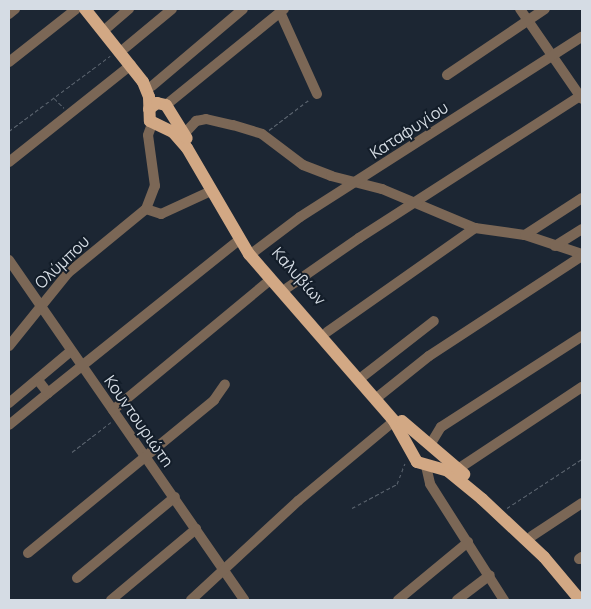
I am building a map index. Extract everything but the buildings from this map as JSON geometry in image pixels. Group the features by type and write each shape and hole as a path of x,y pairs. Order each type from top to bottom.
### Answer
{"main road":[{"name":"Καλυβίων","path":"85,9 152,86 167,107 254,250 326,332 362,377 431,446 532,536 582,593"},
{"name":"Καλυβίων","path":"93,9 108,27 146,90 149,109 148,119 155,125 173,132 187,148 239,240 270,280 394,421 421,462"},
{"path":"149,109 157,103 167,107 170,119 155,125"},
{"path":"418,446 431,446 436,460 421,462 418,446"},
{"path":"421,462 448,471 482,499 544,557 580,600"}],"street":[{"path":"9,14 15,9"},
{"path":"9,62 76,9"},
{"path":"108,27 129,9"},
{"path":"121,49 172,9"},
{"path":"152,86 242,9"},
{"path":"287,288 580,93 520,9"},
{"path":"447,76 545,9"},
{"path":"167,107 282,11 318,94"},
{"name":"Καταφυγίου","path":"254,250 300,216 582,37"},
{"path":"9,162 68,113 131,65"},
{"path":"184,134 196,121 206,119 262,134 302,165 331,176 357,181 415,202 475,228 525,235 582,255"},
{"path":"155,125 148,135 156,186 146,209 161,214 211,191"},
{"path":"525,235 582,198"},
{"name":"Ολύμπου","path":"9,346 39,306 68,273 146,209"},
{"path":"326,332 475,228"},
{"path":"555,246 582,229"},
{"path":"9,425 239,240"},
{"path":"379,396 429,356 582,255"},
{"name":"Κουντουριώτη","path":"9,260 39,306 175,497 244,600"},
{"path":"116,413 270,280"},
{"path":"362,377 434,321"},
{"path":"431,446 441,427 582,336"},
{"path":"9,403 71,351"},
{"path":"38,380 48,393"},
{"path":"28,553 214,400 225,384"},
{"path":"458,469 582,387"},
{"path":"191,600 219,576 222,569 394,421"},
{"path":"421,462 430,484 490,575 504,600"},
{"path":"77,578 175,497"},
{"path":"532,536 582,503"},
{"path":"111,600 196,529"},
{"path":"398,600 468,542"},
{"path":"457,600 490,575"}],"path":[{"path":"9,131 121,49"},
{"path":"262,134 318,94"},
{"path":"54,97 68,113"},
{"path":"72,452 116,413"},
{"path":"352,508 397,484 408,459 421,462"},
{"path":"504,510 582,459"}]}
